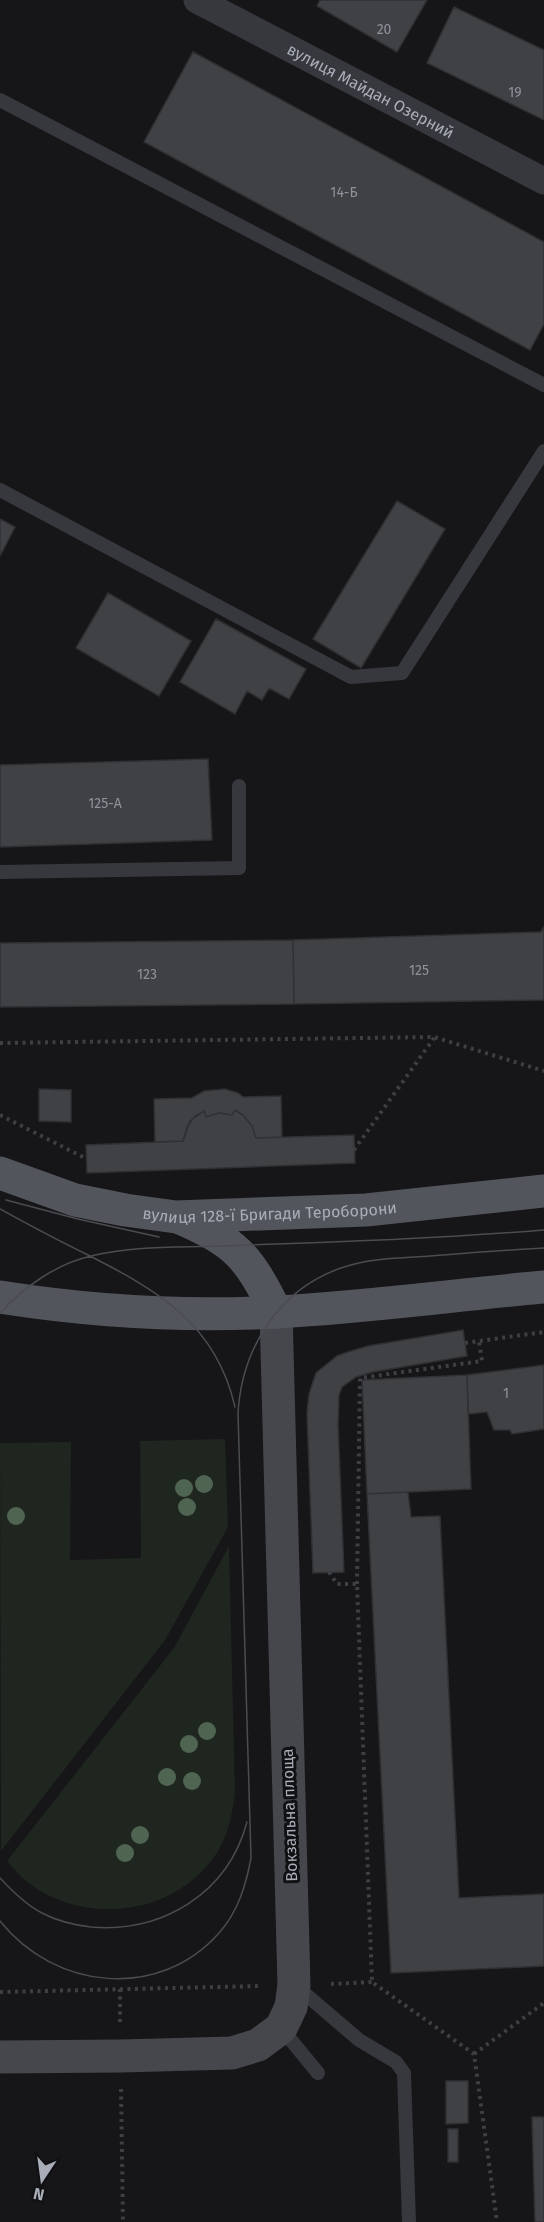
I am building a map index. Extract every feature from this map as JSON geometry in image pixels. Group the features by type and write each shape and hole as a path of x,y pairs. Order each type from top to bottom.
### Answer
{"main road":[{"name":"вулиця 128-ї Бригади Тероборони","path":"0,1173 75,1200 176,1217 366,1210 544,1191"},
{"path":"176,1217 210,1232 232,1246 247,1261 276,1312"},
{"path":"0,1297 123,1310 276,1312 544,1287"}],"street":[{"name":"вулиця Майдан Озерний","path":"197,0 544,181"},
{"name":"Вокзальна площа","path":"276,1312 294,1985 291,2007 281,2028"},
{"path":"0,2056 232,2053 258,2045 281,2028"}],"lane":[{"path":"0,100 544,385"},
{"path":"0,490 351,677 402,673 544,451"},
{"path":"0,872 239,868 239,786"},
{"path":"294,1985 359,2040 396,2062 404,2073 409,2222"},
{"path":"281,2028 318,2073"}],"path":[{"path":"354,1150 434,1037"},
{"path":"0,1043 434,1037 544,1071"},
{"path":"0,1115 87,1159"},
{"path":"465,1343 544,1332"},
{"path":"479,1341 482,1361 360,1377 357,1584 372,1982 474,2054 497,2222"},
{"path":"329,1572 336,1584 357,1584"},
{"path":"0,1992 294,1985"},
{"path":"474,2054 544,2003"},
{"path":"121,2056 123,2222"}],"shaded area":[{"path":"225,1439 228,1527 165,1640 1,1851 0,1443 71,1442 70,1560 141,1558 140,1441"},
{"path":"229,1546 235,1793 232,1814 223,1842 205,1868 184,1887 159,1900 132,1907 104,1909 77,1905 51,1896 27,1881 7,1861 174,1648"}],"building":[{"path":"320,0 427,0 397,52 317,6"},
{"path":"454,7 544,50 544,120 427,63"},
{"path":"193,52 544,242 544,324 530,350 144,142"},
{"path":"397,501 445,529 361,668 313,639"},
{"path":"0,519 15,527 0,556"},
{"path":"108,593 191,641 159,696 76,648"},
{"path":"216,619 306,669 289,699 269,688 262,700 247,691 235,714 180,682"},
{"path":"208,759 212,840 0,847 0,765"},
{"path":"544,927 544,1000 294,1004 293,940 541,932"},
{"path":"293,940 294,1004 0,1007 0,943"},
{"path":"39,1089 71,1090 71,1122 39,1121"},
{"path":"225,1089 243,1097 281,1096 282,1137 256,1138 252,1126 243,1115 235,1110 232,1115 219,1113 206,1117 204,1111 190,1121 183,1141 155,1142 154,1099 192,1098 204,1091"},
{"path":"235,1110 243,1115 252,1126 256,1138 354,1135 355,1163 87,1173 86,1145 183,1141 187,1127 195,1116 204,1111 206,1117 219,1113 232,1115"},
{"path":"463,1330 467,1356 373,1372 356,1377 342,1387 339,1395 338,1424 344,1572 313,1573 307,1413 309,1394 316,1373 337,1356 368,1346"},
{"path":"544,1365 544,1429 512,1434 510,1430 494,1430 487,1412 468,1414 467,1375"},
{"path":"467,1375 471,1489 367,1494 362,1380"},
{"path":"408,1492 411,1517 440,1516 459,1898 544,1894 544,1966 391,1973 367,1494"},
{"path":"446,2081 468,2081 468,2123 446,2124"},
{"path":"532,2117 544,2117 544,2222 535,2222"},
{"path":"448,2129 458,2129 458,2162 448,2162"}],"tram line":[{"path":"6,1200 159,1237"},
{"path":"0,1209 137,1281 180,1312 214,1353 226,1378 235,1407"},
{"path":"0,1313 19,1294 53,1271 78,1260 110,1252 150,1248 397,1239 544,1230"},
{"path":"0,1921 23,1944 49,1962 78,1973 108,1978 138,1977 167,1970 195,1955 226,1925 240,1898 251,1858 238,1413 241,1389 256,1344 283,1305 321,1277 344,1267 386,1259 544,1248"},
{"path":"0,1878 31,1906 48,1916 72,1924 118,1927 143,1923 167,1915 189,1903 208,1888 225,1869 238,1847 247,1822"}]}
